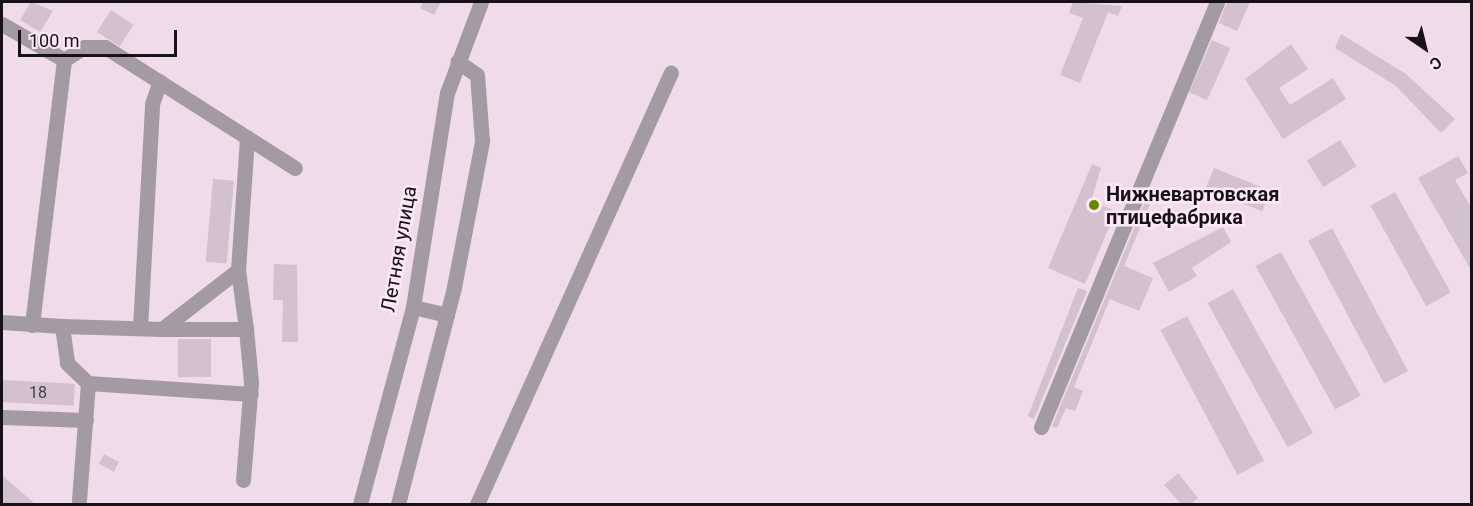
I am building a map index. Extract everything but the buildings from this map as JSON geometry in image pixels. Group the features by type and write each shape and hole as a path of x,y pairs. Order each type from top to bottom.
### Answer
{"street":[{"name":"Летняя улица","path":"360,504 413,307 436,151 458,61 481,2"},
{"path":"1041,427 1217,2"},
{"path":"2,24 64,60"},
{"path":"64,60 84,47 105,47 295,168"},
{"path":"32,325 64,60"},
{"path":"398,504 447,315 482,141 477,75 458,61"},
{"path":"477,504 671,73"},
{"path":"140,328 153,104 160,81"},
{"path":"243,480 251,394 246,329 238,270 247,137"},
{"path":"162,329 238,270"},
{"path":"413,307 447,315"},
{"path":"2,322 162,329 246,329"},
{"path":"62,326 67,363 88,383 251,394"},
{"path":"79,503 88,383"},
{"path":"2,417 86,420"}],"place":[{"name":"Нижневартовская птицефабрика","path":"1094,205"}]}
